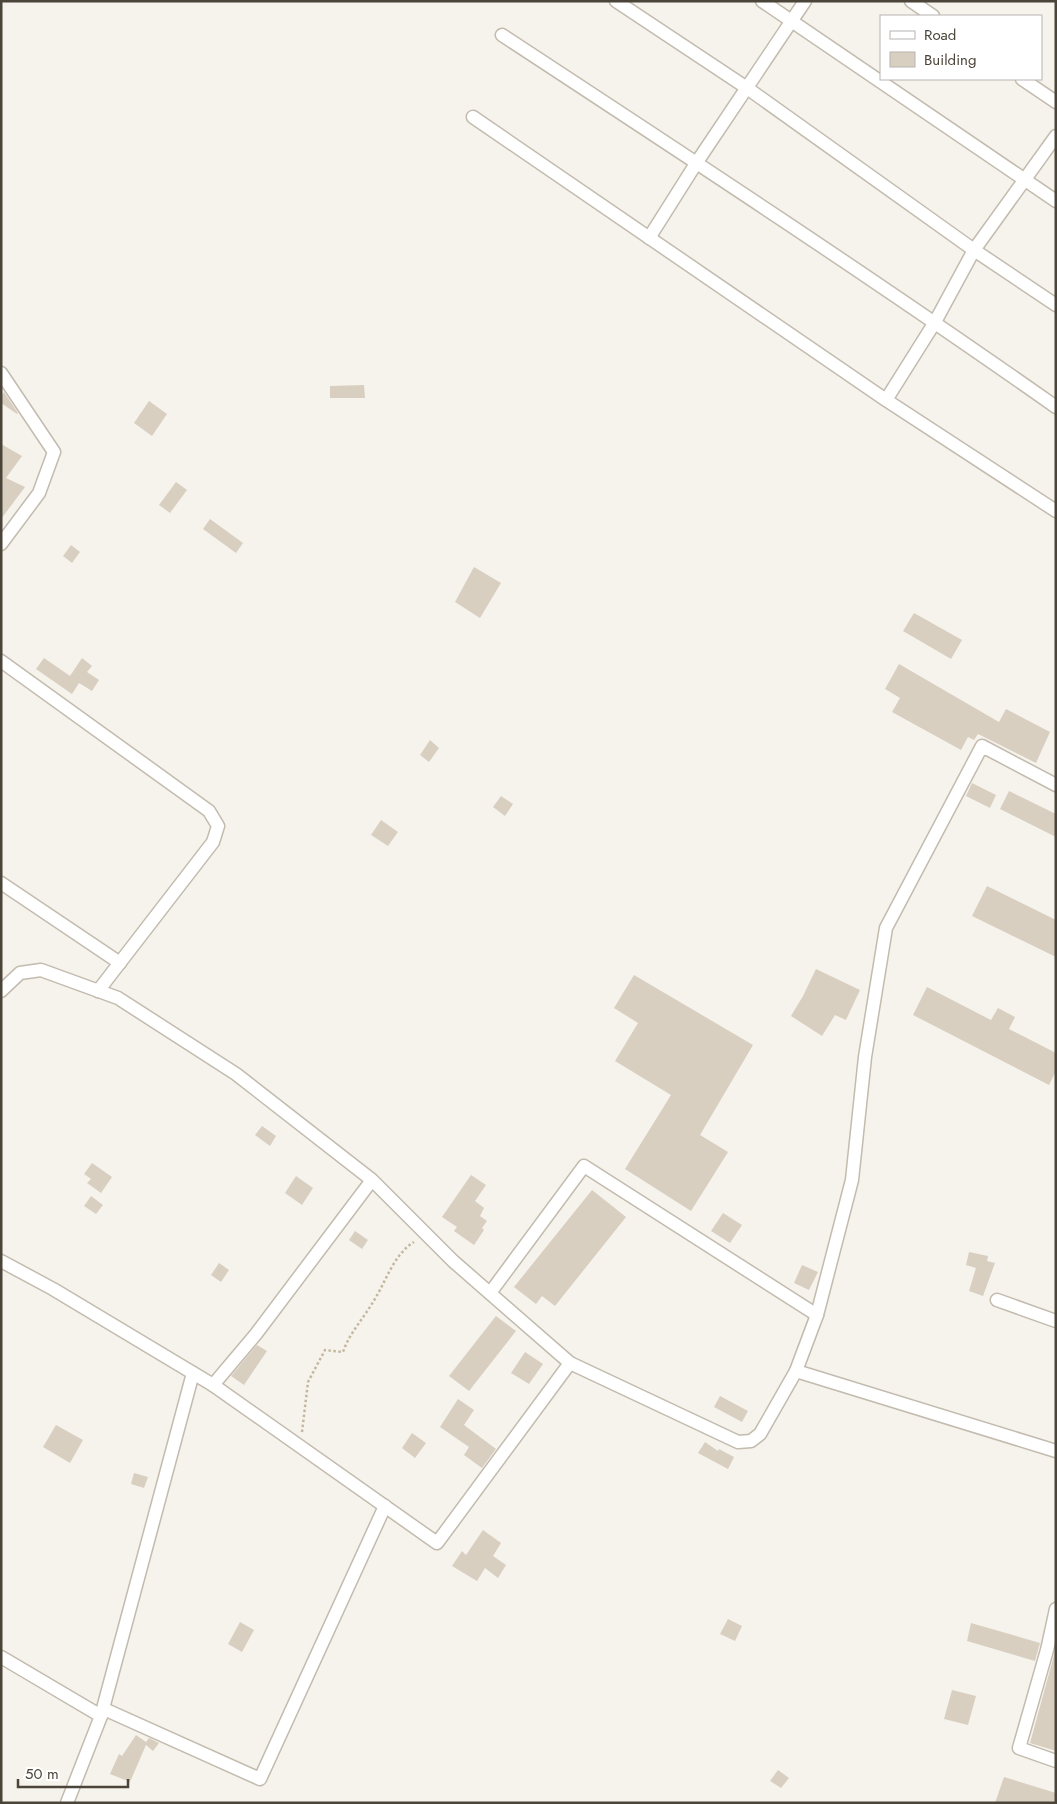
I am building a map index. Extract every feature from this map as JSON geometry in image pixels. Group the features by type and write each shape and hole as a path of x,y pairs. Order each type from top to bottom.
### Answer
{"street":[{"path":"616,1 747,88 974,250 1056,305"},
{"path":"762,1 1056,201"},
{"path":"649,238 697,162 805,1"},
{"path":"912,1 932,15"},
{"path":"502,35 697,162 935,322 1056,407"},
{"path":"1023,80 1056,102"},
{"path":"473,117 886,400 1056,511"},
{"path":"886,400 935,322 974,250 1056,136"},
{"path":"1,373 54,452 39,493 1,544"},
{"path":"1,661 209,811 218,826 213,842 98,991"},
{"path":"1,991 20,973 40,970 118,998 236,1074 372,1180 426,1234 570,1363 738,1442 751,1441 760,1434 796,1371 817,1315 852,1180 865,1057 886,928 982,746 1056,785"},
{"path":"1,883 120,963"},
{"path":"490,1293 584,1166 817,1315"},
{"path":"212,1385 256,1334 372,1180"},
{"path":"1,1262 53,1289 212,1385 437,1544 570,1363"},
{"path":"997,1300 1056,1321"},
{"path":"796,1371 1056,1451"},
{"path":"67,1803 103,1713 193,1373"},
{"path":"1,1657 103,1713 260,1779 385,1506"},
{"path":"1056,1609 1047,1650 1019,1748 1056,1761"}],"path":[{"path":"300,1446 308,1382 325,1350 343,1352 346,1342 374,1301 394,1264 409,1245 426,1234"}],"building":[{"path":"364,385 365,398 330,398 330,386"},
{"path":"4,392 17,414 1,403 1,396"},
{"path":"149,401 167,414 152,436 134,423"},
{"path":"1,444 22,456 6,478 25,487 1,519"},
{"path":"176,482 187,490 170,513 159,505"},
{"path":"210,519 243,543 236,553 203,529"},
{"path":"71,545 80,552 72,563 63,556"},
{"path":"474,567 501,583 480,618 455,602"},
{"path":"914,613 962,640 951,659 903,631"},
{"path":"44,658 70,676 82,658 92,666 87,672 99,680 92,691 79,683 72,694 36,669"},
{"path":"899,664 999,722 1006,709 1050,732 1036,763 978,734 974,740 968,737 961,750 892,712 900,698 885,689"},
{"path":"430,740 439,748 429,762 420,755"},
{"path":"972,783 996,795 990,808 966,796"},
{"path":"1009,791 1056,814 1056,837 1000,809"},
{"path":"501,796 513,804 505,816 493,807"},
{"path":"381,820 398,832 388,846 371,835"},
{"path":"987,886 1056,920 1056,957 972,916"},
{"path":"816,969 860,990 846,1020 835,1015 822,1036 791,1016"},
{"path":"634,975 753,1045 700,1135 728,1152 691,1211 625,1169 671,1095 615,1061 638,1023 614,1008"},
{"path":"927,987 991,1020 998,1008 1015,1017 1009,1029 1056,1053 1056,1071 1049,1085 913,1015"},
{"path":"262,1126 276,1136 270,1146 255,1135"},
{"path":"92,1163 112,1177 101,1193 87,1183 91,1179 84,1174"},
{"path":"471,1175 486,1185 475,1201 484,1208 480,1216 487,1221 482,1228 484,1230 474,1245 454,1231 457,1227 442,1217"},
{"path":"296,1176 313,1188 302,1205 285,1193"},
{"path":"592,1190 626,1217 555,1306 542,1296 536,1304 514,1287"},
{"path":"91,1196 103,1205 96,1214 84,1206"},
{"path":"723,1213 742,1225 730,1243 711,1231"},
{"path":"355,1231 368,1240 362,1249 349,1240"},
{"path":"969,1252 988,1256 987,1261 995,1263 983,1296 969,1291 976,1268 966,1265"},
{"path":"219,1263 229,1270 221,1282 211,1275"},
{"path":"802,1265 818,1272 809,1290 794,1283"},
{"path":"496,1316 516,1331 469,1391 449,1376"},
{"path":"257,1345 267,1351 244,1385 231,1376"},
{"path":"525,1352 543,1364 529,1384 511,1373"},
{"path":"720,1396 748,1411 742,1422 714,1407"},
{"path":"458,1399 474,1410 464,1425 496,1449 482,1468 464,1455 469,1447 440,1427"},
{"path":"56,1425 83,1440 70,1463 43,1447"},
{"path":"412,1433 426,1443 415,1458 402,1448"},
{"path":"705,1442 718,1451 719,1449 734,1457 728,1469 698,1453"},
{"path":"134,1473 148,1477 144,1488 131,1484"},
{"path":"483,1530 501,1543 493,1556 506,1565 498,1578 485,1568 477,1581 452,1566 462,1551 466,1555"},
{"path":"728,1619 742,1626 735,1641 720,1634"},
{"path":"240,1622 254,1630 242,1652 228,1644"},
{"path":"971,1623 1040,1643 1035,1661 967,1641"},
{"path":"1056,1648 1056,1751 1030,1743"},
{"path":"952,1690 976,1696 968,1725 944,1719"},
{"path":"136,1735 146,1742 149,1738 159,1743 153,1751 146,1745 130,1782 110,1774 119,1754 122,1756"},
{"path":"778,1770 789,1778 781,1788 770,1781"},
{"path":"1004,1777 1056,1793 1056,1803 995,1803"}]}
